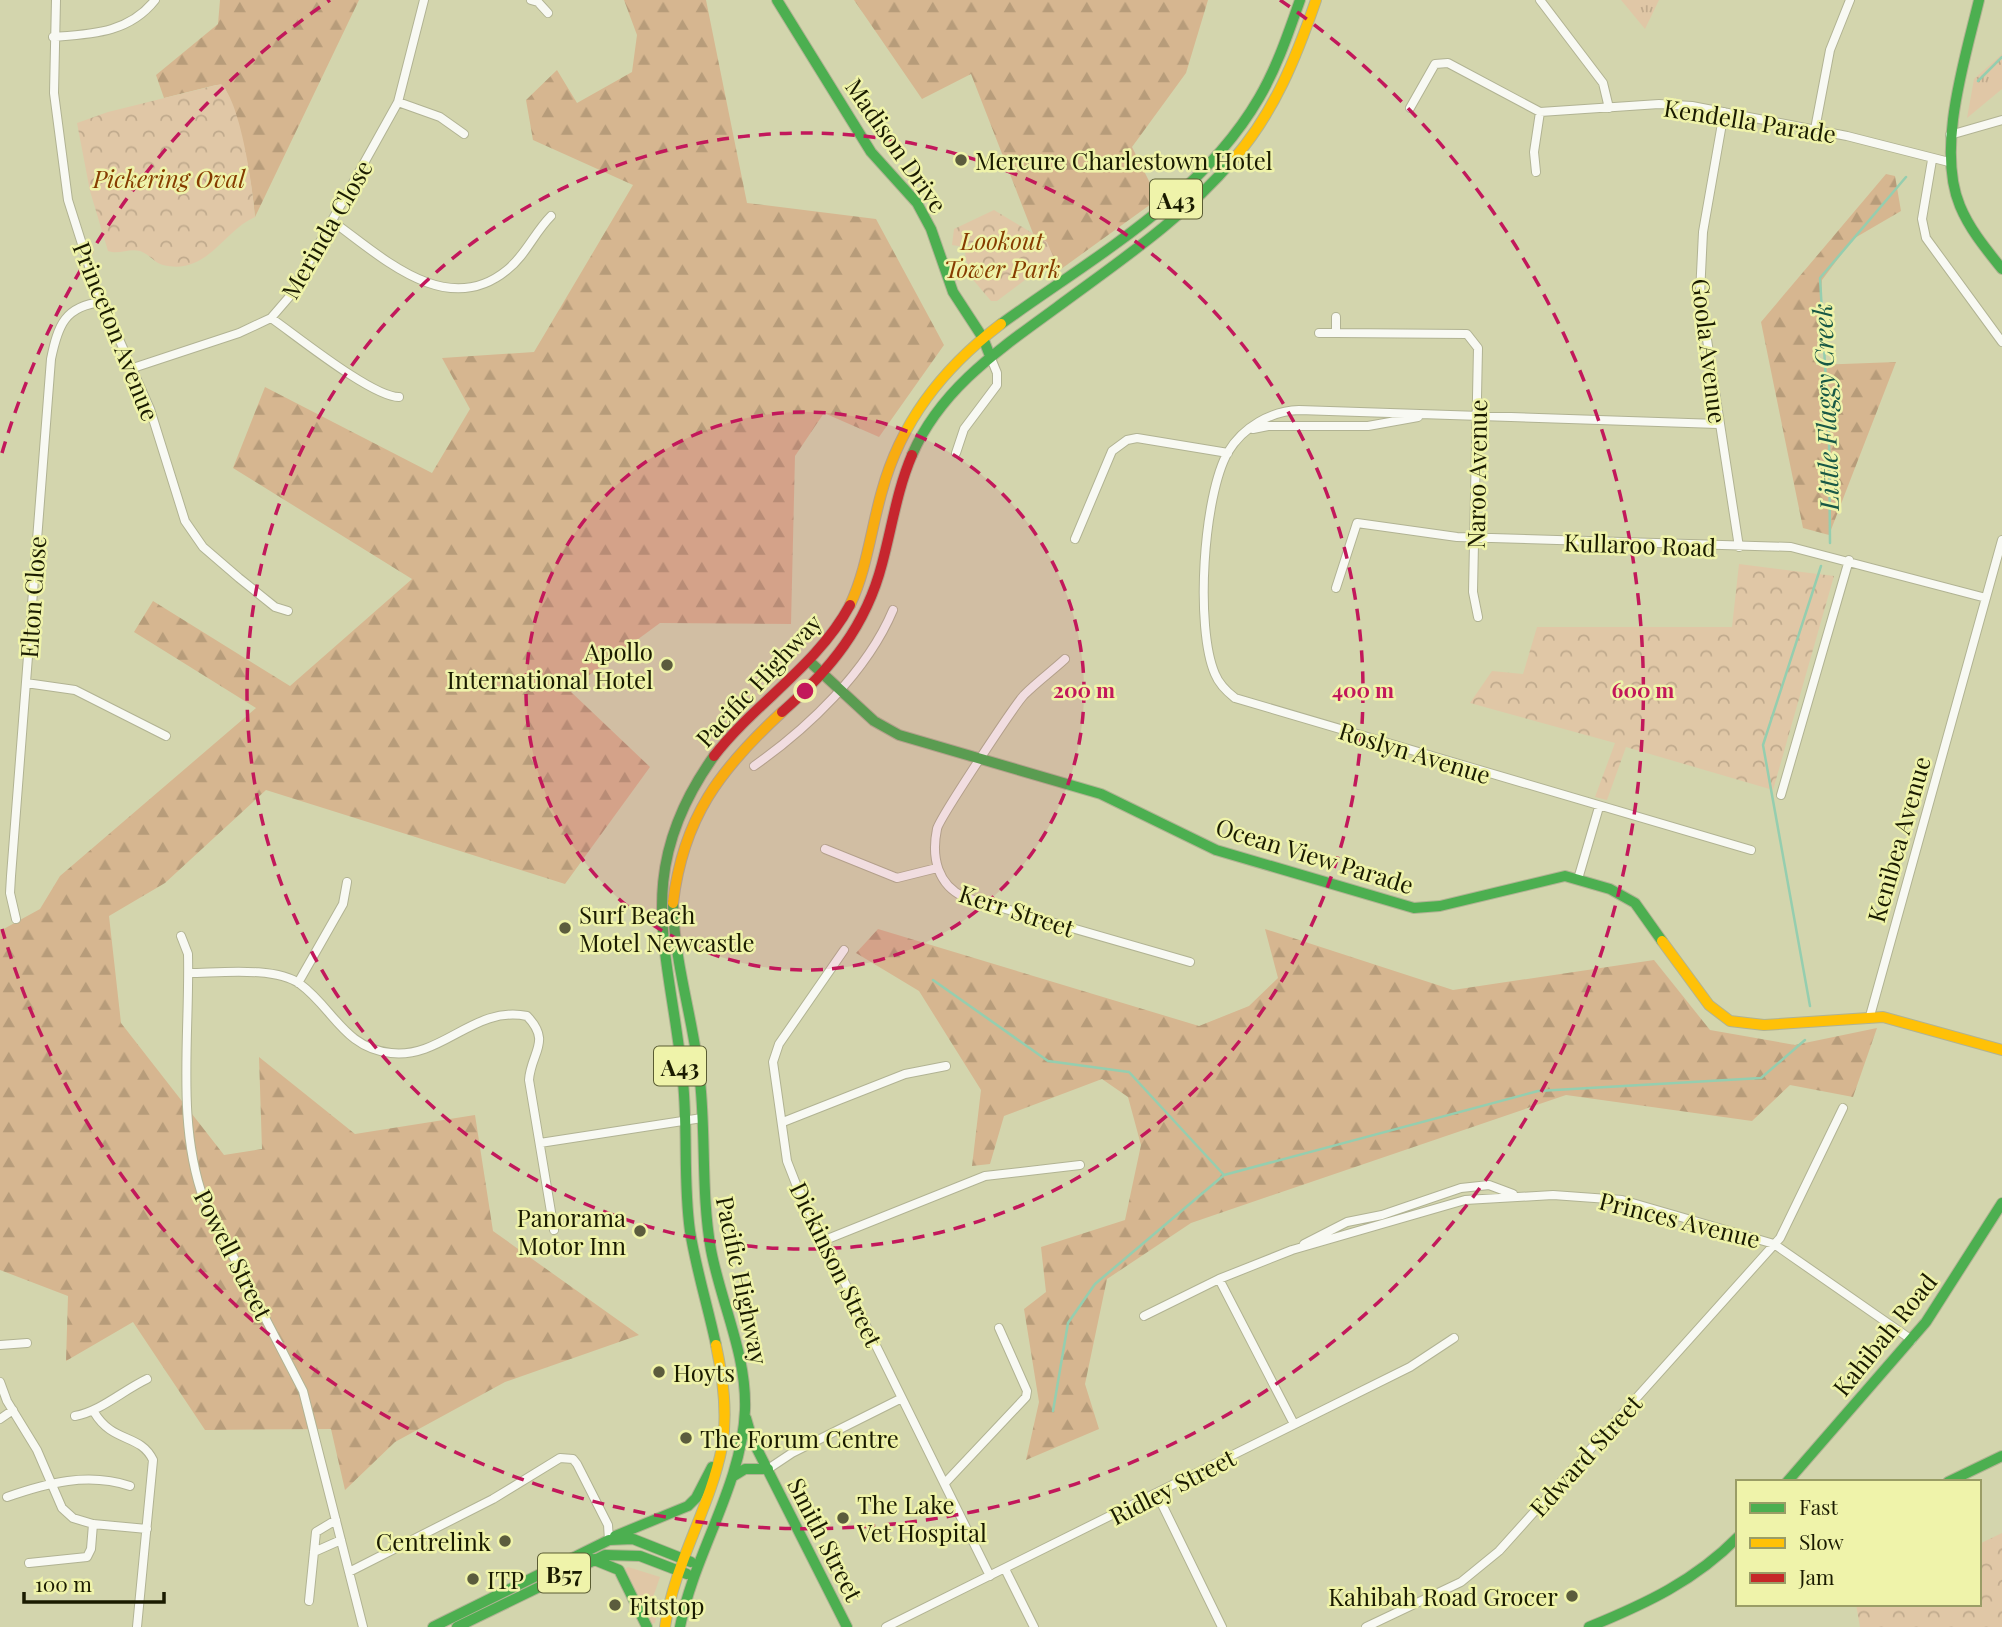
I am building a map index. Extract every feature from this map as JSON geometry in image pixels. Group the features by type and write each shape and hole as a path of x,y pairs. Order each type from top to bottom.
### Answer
{"main road":[{"name":"Madison Drive","path":"777,0 871,152 916,203 931,229 953,292 983,338 990,356"},
{"name":"Pacific Highway","path":"665,1627 667,1604 677,1570 720,1452 725,1417 724,1386 692,1239 682,1081 660,954 663,870 670,842 690,794 722,746 810,662 829,639 857,590 869,556 888,472 907,427 944,374 983,338 1156,214 1206,170 1227,146 1260,98 1282,53 1300,0"},
{"name":"Pacific Highway","path":"680,1627 695,1570 732,1477 745,1415 741,1364 712,1256 705,1214 702,1118 694,1040 673,947 674,894 683,852 698,812 730,763 824,675 844,650 872,601 882,573 899,491 918,442 945,401 990,356 1175,219 1218,181 1252,140 1280,96 1296,62 1316,0"},
{"path":"1979,0 1950,135 1949,162 1965,218 2002,269"},
{"name":"Ocean View Parade","path":"810,662 885,729 1101,794 1216,850 1414,908 1440,906 1552,877 1577,880 1610,889 1634,902 1709,1006 1730,1021 1764,1025 1870,1016"},
{"path":"1870,1016 2002,1051"},
{"name":"Kahibah Road","path":"1789,1480 1912,1340 2002,1203"},
{"name":"Smith Street","path":"745,1415 752,1439 847,1627"},
{"path":"609,1540 636,1526 688,1506 696,1498 720,1452"},
{"path":"1952,1480 2002,1456"},
{"name":"Smith Street","path":"732,1477 755,1467 768,1469"},
{"name":"B57","path":"433,1627 609,1540 633,1539 682,1558 695,1570"},
{"path":"1589,1627 1670,1593 1708,1567 1736,1539"},
{"name":"B57","path":"457,1627 592,1559 612,1552 627,1552 677,1570 695,1570"},
{"path":"592,1559 613,1565 619,1570 647,1627"}],"street":[{"name":"Princeton Avenue","path":"56,0 53,37 57,128 68,200 102,302 150,409 185,521 194,536 262,598 288,611"},
{"path":"53,37 113,30 139,17 155,0"},
{"name":"Merinda Close","path":"133,368 239,333 271,318 290,296 398,102 424,0"},
{"path":"531,0 538,2 548,13"},
{"path":"1540,0 1603,83 1609,108"},
{"path":"1815,129 1830,50 1850,0"},
{"path":"1410,108 1435,64 1448,63 1540,112 1534,152 1536,172"},
{"path":"398,102 440,117 464,134"},
{"name":"Kendella Parade","path":"1540,112 1659,104 1724,112 1815,129 1873,142 1932,160 1949,162"},
{"name":"Goola Avenue","path":"1724,112 1699,265 1700,294 1718,424 1739,547"},
{"path":"1950,135 2002,120"},
{"path":"1932,160 1922,219 1926,238 2002,342"},
{"path":"332,221 409,276 438,287 454,289 469,288 507,271 551,216"},
{"name":"Elton Close","path":"16,919 10,884 54,342 71,312 78,306 102,302"},
{"path":"1319,333 1336,333 1336,317"},
{"path":"271,318 370,387 390,397 399,397"},
{"name":"Naroo Avenue","path":"1336,333 1467,334 1476,342 1479,353 1473,592 1478,617"},
{"path":"956,453 964,429 997,385 998,373 990,356"},
{"name":"Roslyn Avenue","path":"1718,424 1283,410 1267,416 1249,430 1228,453 1208,527 1203,569 1211,664 1224,690 1234,698 1751,850"},
{"name":"Roslyn Avenue","path":"1249,430 1269,426 1368,426 1424,415"},
{"path":"1074,539 1108,458 1127,440 1138,438 1228,453"},
{"name":"Kullaroo Road","path":"1336,588 1357,523 1474,538 1791,547 1986,598"},
{"name":"Kenibea Avenue","path":"1870,1016 2002,540"},
{"path":"1781,795 1849,560"},
{"path":"754,765 797,732 840,690 879,640 894,610"},
{"name":"Kerr Street","path":"1065,659 1023,696 937,828 937,868 942,881 951,891 964,897 1190,962"},
{"path":"26,683 62,686 88,695 166,736"},
{"path":"1577,880 1599,807"},
{"path":"825,849 897,878 937,868"},
{"path":"299,983 343,904 347,882"},
{"name":"Powell Street","path":"181,936 188,954 188,1126 194,1172 204,1200 303,1391 363,1627"},
{"name":"Dickinson Street","path":"844,950 779,1044 773,1062 787,1161 990,1576"},
{"path":"189,973 257,973 299,983 355,1041 392,1054 413,1053 433,1047 487,1018 513,1014 527,1016 537,1027 541,1040 530,1066 529,1080 554,1230"},
{"path":"783,1122 905,1074 946,1066"},
{"name":"Edward Street","path":"1366,1627 1461,1582 1479,1570 1774,1244 1815,1169 1843,1108"},
{"path":"540,1143 702,1118"},
{"path":"825,1240 985,1176 1080,1165"},
{"path":"1292,1250 1347,1222 1381,1215 1461,1188 1493,1186 1516,1195"},
{"name":"Princes Avenue","path":"1144,1316 1220,1279 1292,1250 1465,1200 1516,1195 1597,1196 1622,1200 1774,1244 1912,1340"},
{"path":"1220,1279 1294,1424"},
{"path":"945,1483 1026,1397 1027,1391 999,1328"},
{"name":"Ridley Street","path":"887,1627 1410,1367 1454,1338"},
{"path":"0,1345 27,1343"},
{"path":"75,1416 94,1412 117,1394 147,1380"},
{"path":"0,1382 37,1450 62,1508 73,1518 93,1524 147,1529"},
{"path":"768,1469 902,1398"},
{"path":"0,1419 13,1410"},
{"path":"94,1412 104,1428 148,1450 153,1460 137,1627"},
{"path":"349,1572 493,1499 554,1460 567,1457 577,1464 608,1525 609,1540"},
{"path":"8,1497 51,1482 73,1479 130,1486"},
{"path":"1157,1494 1222,1627"},
{"path":"309,1601 316,1532 336,1520"},
{"path":"29,1563 87,1557 91,1549 93,1524"},
{"path":"314,1552 341,1540"},
{"path":"1005,1569 1034,1627"}],"green space":[{"path":"220,0 359,0 255,217 245,152 225,88 216,85 164,98 156,75 218,24"},
{"path":"624,0 706,0 747,203 876,219 944,345 879,437 824,413 795,456 791,624 660,623 569,690 650,767 565,884 266,790 165,883 109,916 121,1023 224,1155 262,1149 259,1057 355,1134 475,1115 493,1231 639,1335 505,1382 395,1442 345,1490 331,1429 205,1430 133,1322 66,1361 68,1296 0,1270 0,931 40,909 60,876 256,708 134,632 153,601 290,686 412,579 233,468 265,387 432,473 470,409 442,358 534,352 633,185 533,140 526,100 557,70 577,103 632,72 637,35"},
{"path":"854,0 1208,0 1186,73 1132,147 1158,199 1050,277 971,74 922,99"},
{"path":"1621,0 1659,0 1645,29"},
{"path":"2002,54 2002,89 1967,118 1974,79"},
{"name":"Pickering Oval","path":"221,84 228,94 240,127 249,168 255,217 192,264 178,267 163,265 140,251 108,251 90,191 77,123 108,112"},
{"path":"1886,174 1895,176 1901,211 1853,239 1822,280 1816,365 1896,362 1829,535 1803,528 1761,322"},
{"name":"Lookout Tower Park","path":"994,210 1047,242 1054,258 997,301 991,301 969,275 964,247 952,245 954,229"},
{"path":"1739,564 1834,576 1773,790 1626,747 1607,800 1595,797 1615,743 1470,703 1492,671 1523,674 1537,627 1732,627"},
{"path":"878,929 1199,1026 1249,1006 1278,978 1265,929 1453,990 1654,960 1710,1030 1795,1045 1877,1028 1853,1097 1790,1085 1752,1121 1566,1095 1191,1223 1107,1279 1085,1384 1099,1429 1026,1460 1039,1402 1024,1309 1046,1292 1041,1247 1125,1220 1141,1145 1128,1097 1102,1079 1004,1116 990,1164 972,1166 981,1090 919,991 856,953"},
{"path":"2002,1533 2002,1627 1860,1627 1856,1606 1981,1606 1981,1543"},
{"path":"628,1567 660,1577 652,1600 659,1602 655,1623 650,1624 624,1570"}],"waterway":[{"name":"Little Flaggy Creek","path":"1978,81 2002,57"},
{"name":"Little Flaggy Creek","path":"1830,543 1829,434 1820,278 1906,177"},
{"path":"1810,1006 1763,745 1821,566"},
{"path":"933,980 1048,1061 1129,1072 1224,1175"},
{"path":"1053,1411 1068,1323 1095,1284 1224,1175 1538,1091 1761,1078 1805,1040"}],"traffic: fast":[{"path":"777,0 871,152 917,203 931,229 953,292 983,338 990,356"},
{"path":"1001,324 1142,224 1207,166 1235,134 1259,98 1277,62 1300,0"},
{"path":"1979,0 1955,104 1951,158 1953,183 1964,215 2002,269"},
{"path":"912,455 939,410 974,372 1171,221 1233,160"},
{"path":"810,662 874,721 899,735 1101,794 1216,850 1414,908 1440,906 1565,876 1610,889 1635,903 1662,941"},
{"path":"714,756 688,799 672,839 664,877 662,915 683,1082 690,1231 716,1345"},
{"path":"673,903 680,970 700,1081 711,1250 738,1349 745,1390 742,1438 736,1466 696,1573 680,1627"},
{"path":"1789,1480 1926,1322 2002,1203"},
{"path":"746,1418 752,1439 847,1627"},
{"path":"1952,1480 2002,1456"},
{"path":"615,1536 688,1506 696,1498 712,1467"},
{"path":"732,1477 745,1469 768,1469"},
{"path":"433,1627 609,1540 633,1539 691,1562"},
{"path":"1589,1627 1687,1579 1736,1539"},
{"path":"457,1627 605,1555 640,1556 687,1574"},
{"path":"592,1559 619,1570 647,1627"}],"traffic: slow":[{"path":"1233,160 1272,104 1316,0"},
{"path":"850,605 865,563 882,491 900,442 927,398 943,378 1001,324"},
{"path":"673,903 686,845 708,797 740,754 782,712"},
{"path":"1662,941 1709,1005 1730,1021 1764,1025 1883,1017 2002,1050"},
{"path":"665,1627 676,1581 709,1492 722,1447 724,1396 716,1345"}],"traffic: jam":[{"path":"782,712 831,663 856,627 875,586 912,455"},
{"path":"714,756 748,718 821,647 850,605"}],"place":[{"name":"Mercure Charlestown Hotel","path":"961,160"},
{"name":"Apollo International Hotel","path":"667,665"},
{"name":"Surf Beach Motel Newcastle","path":"565,928"},
{"name":"Panorama Motor Inn","path":"640,1231"},
{"name":"Hoyts","path":"659,1372"},
{"name":"The Forum Centre","path":"686,1438"},
{"name":"The Lake Vet Hospital","path":"843,1518"},
{"name":"Centrelink","path":"505,1541"},
{"name":"ITP","path":"473,1579"},
{"name":"Kahibah Road Grocer","path":"1572,1596"},
{"name":"Fitstop","path":"615,1605"}]}
